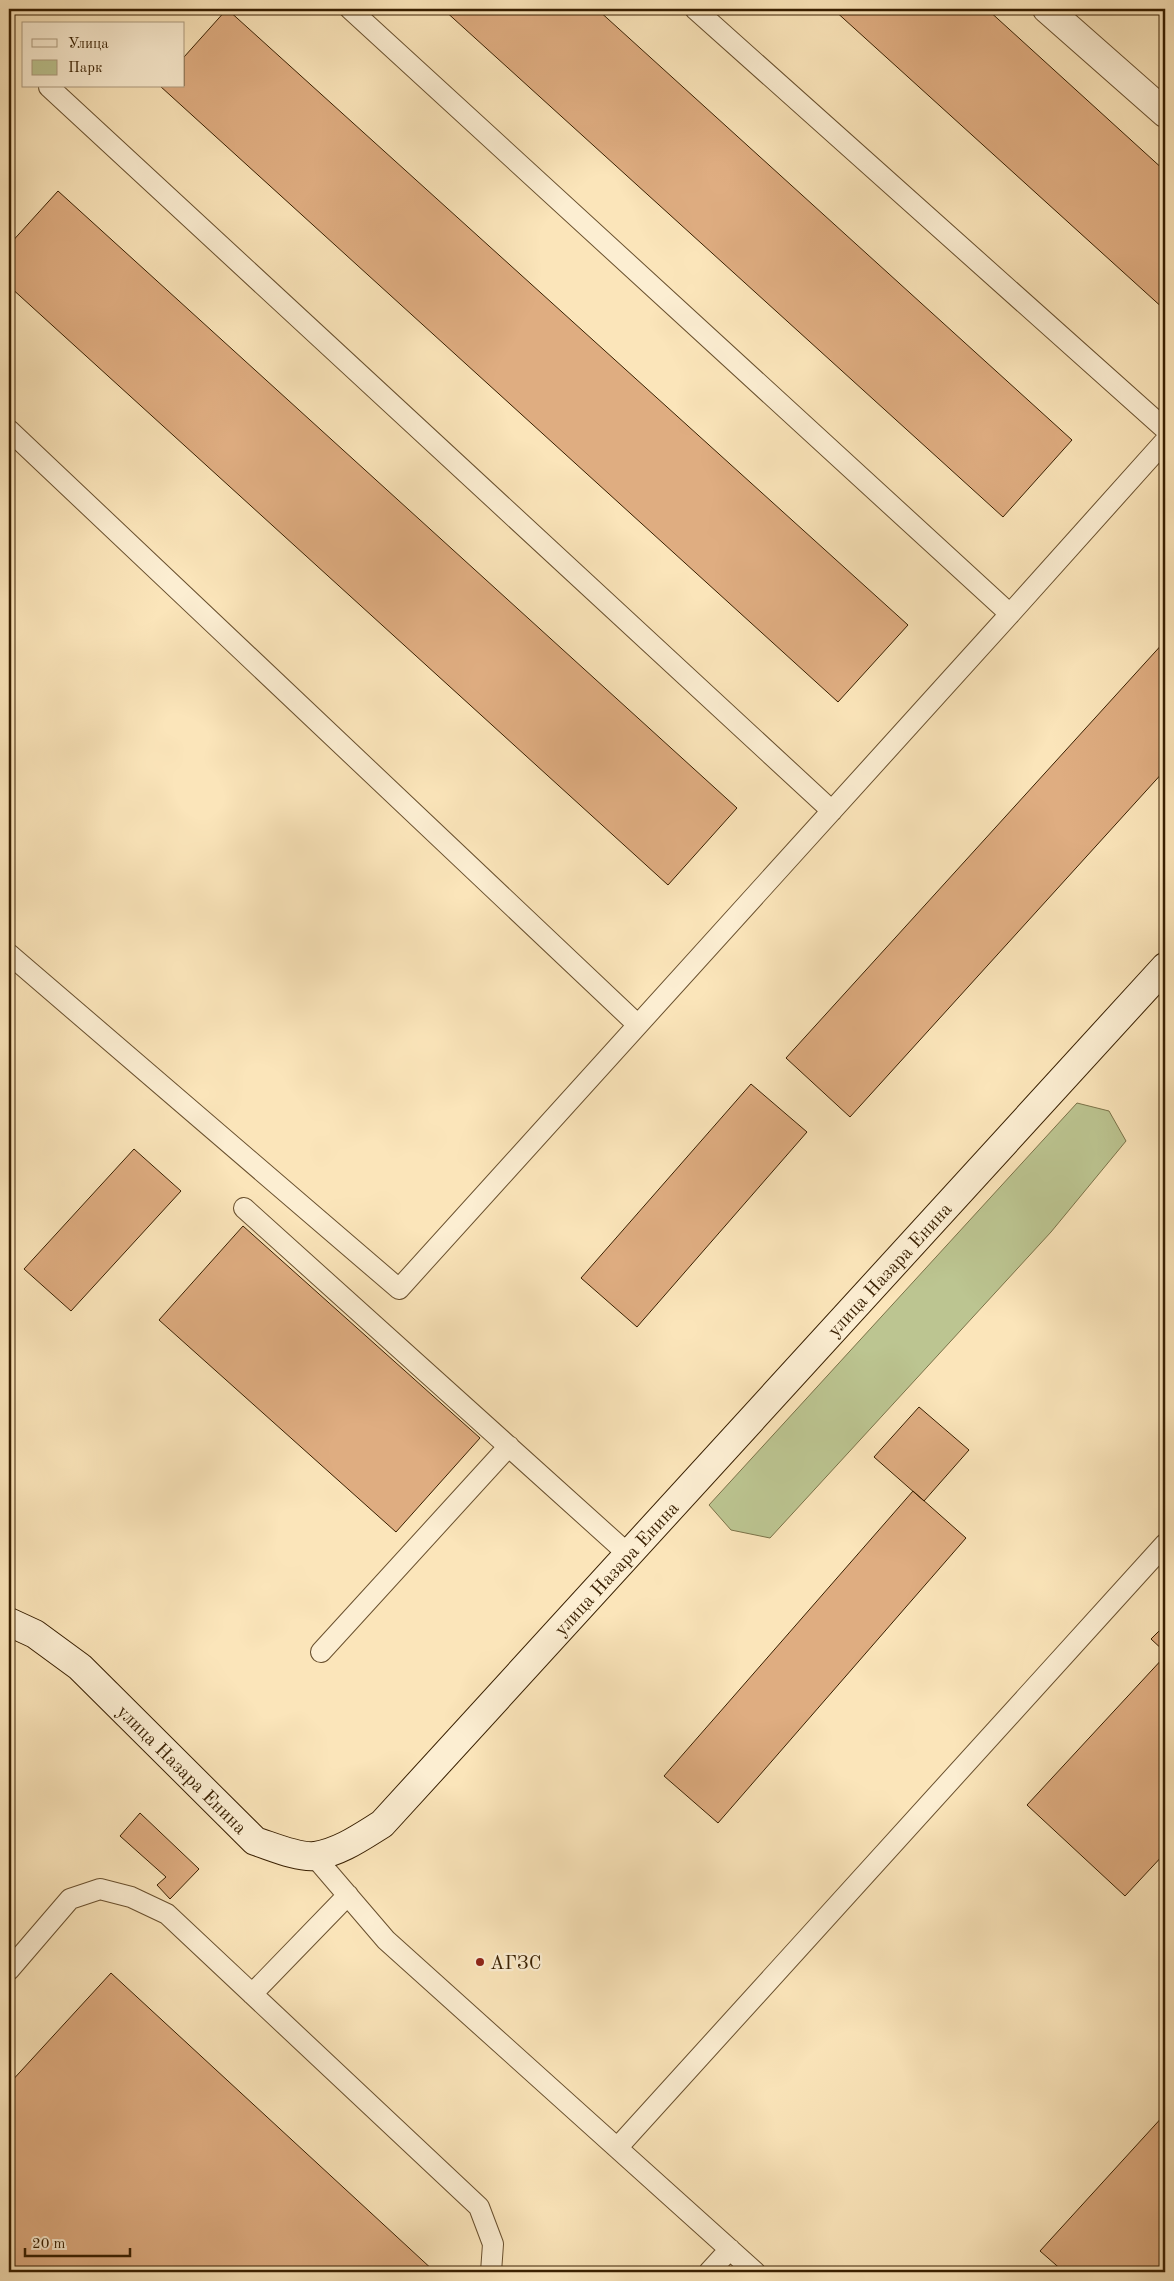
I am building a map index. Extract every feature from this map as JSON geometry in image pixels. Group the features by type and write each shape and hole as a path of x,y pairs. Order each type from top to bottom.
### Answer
{"main road":[{"path":"1047,9 1165,113"},
{"name":"улица Назара Енина","path":"9,1622 35,1634 80,1667 254,1841 288,1852 314,1856 346,1846 382,1824 1165,967"}],"lane":[{"path":"350,9 1010,614"},
{"path":"695,9 1165,429"},
{"path":"50,88 832,810"},
{"path":"9,430 638,1025"},
{"path":"9,954 399,1290 1165,441"},
{"path":"244,1208 628,1554"},
{"path":"321,1652 509,1446"},
{"path":"618,2147 1165,1544"},
{"path":"314,1856 386,1940 755,2272"},
{"path":"9,1970 70,1899 100,1888 131,1897 167,1914 479,2207 494,2244 490,2272"},
{"path":"252,1994 348,1896"},
{"path":"709,2272 730,2250"}],"green space":[{"path":"1077,1103 1109,1111 1126,1141 1051,1232 770,1538 731,1530 709,1505"}],"building":[{"path":"227,9 908,625 838,702 162,88 185,88 185,56"},
{"path":"443,9 597,9 1072,440 1003,517"},
{"path":"833,9 987,9 1165,171 1165,310"},
{"path":"58,191 737,808 668,885 9,286 9,245"},
{"path":"1165,641 1165,770 850,1117 786,1058"},
{"path":"751,1084 807,1132 637,1327 581,1278"},
{"path":"134,1149 181,1191 71,1311 24,1269"},
{"path":"243,1226 480,1438 396,1532 159,1320"},
{"path":"919,1407 969,1450 924,1501 874,1457"},
{"path":"913,1491 966,1538 718,1823 664,1776"},
{"path":"1165,1625 1165,1652 1151,1639"},
{"path":"1165,1656 1165,1853 1125,1896 1027,1805"},
{"path":"140,1813 199,1869 170,1899 157,1885 166,1877 120,1836"},
{"path":"111,1973 435,2272 9,2272 9,2084"},
{"path":"1165,2114 1165,2272 1064,2272 1040,2251"}],"place":[{"name":"АГЗС","path":"480,1962"}]}
